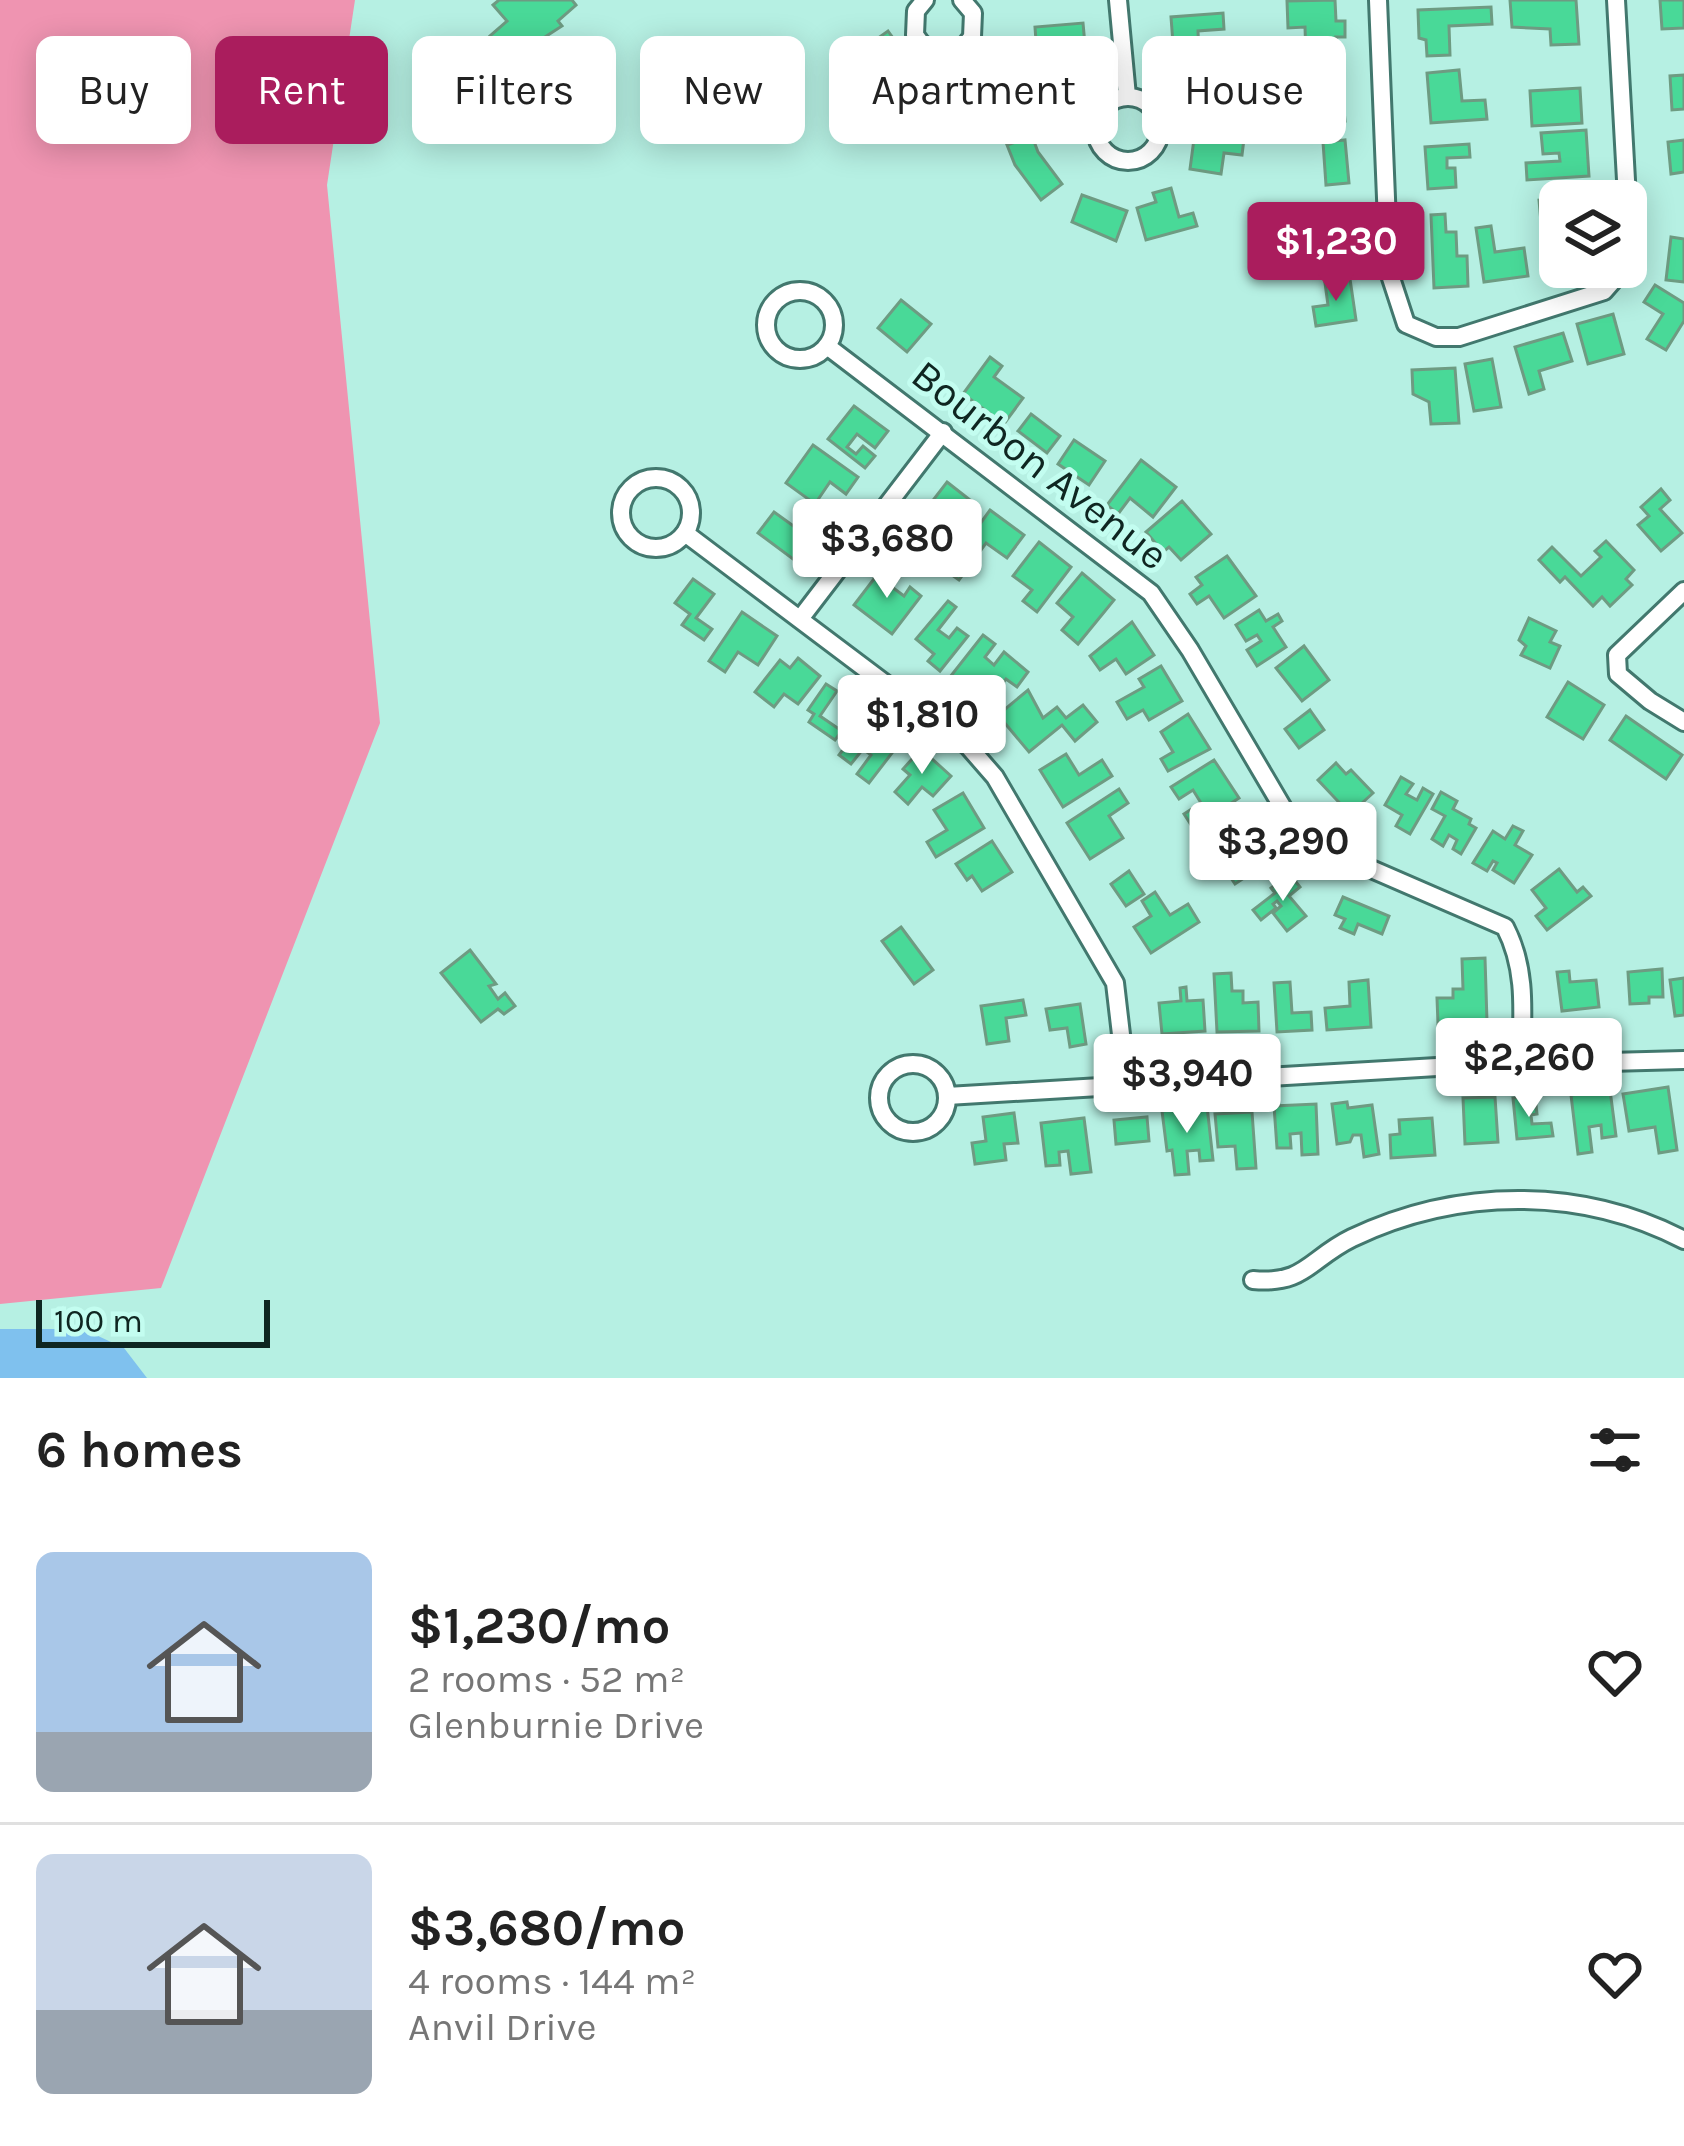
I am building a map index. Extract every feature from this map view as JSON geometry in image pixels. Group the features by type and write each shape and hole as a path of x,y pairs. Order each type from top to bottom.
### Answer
{"street":[{"path":"925,0 916,11 914,34 931,52 942,55 954,53 972,37 975,26 967,1"},
{"path":"1118,0 1127,96"},
{"path":"1378,0 1389,272 1406,325 1436,337 1460,338 1606,288"},
{"path":"1616,0 1624,180"},
{"path":"795,291 820,298 834,321 827,346 805,359 779,352 766,330 773,304 795,291"},
{"name":"Bourbon Avenue","path":"827,346 1151,593 1286,814 1310,842 1505,927 1518,952 1523,987 1520,1065"},
{"path":"800,619 944,432"},
{"path":"650,478 676,484 691,507 685,533 662,548 636,542 622,519 627,493 650,478"},
{"path":"685,533 968,746 995,777 1115,982 1127,1086"},
{"path":"1684,591 1617,655 1618,674 1684,722"},
{"path":"947,1096 1684,1060"},
{"path":"910,1064 935,1072 947,1096 939,1121 915,1132 890,1124 879,1100 887,1076 910,1064"},
{"path":"1253,1280 1289,1281 1335,1246 1438,1207 1517,1199 1581,1203 1631,1215 1684,1240"}],"shaded area":[{"path":"0,0 355,0 350,36 215,36 215,144 333,144 327,185 380,723 161,1288 0,1304"}],"water":[{"path":"0,1329 83,1329 124,1348 147,1378 0,1378"}],"building":[{"path":"499,0 572,0 576,5 558,21 562,26 547,36 490,36 507,21 493,5"},
{"path":"1335,0 1336,21 1345,21 1345,36 1305,36 1305,27 1288,28 1287,1"},
{"path":"1510,0 1576,0 1579,44 1551,45 1550,29 1512,27"},
{"path":"1660,0 1684,0 1684,28 1662,29"},
{"path":"1491,7 1492,24 1449,26 1450,55 1427,56 1426,40 1419,38 1418,10"},
{"path":"1223,13 1224,29 1172,36 1171,17"},
{"path":"1083,23 1084,36 1036,36 1035,27"},
{"path":"1459,70 1462,101 1485,100 1487,119 1431,123 1427,73"},
{"path":"1684,75 1684,109 1672,110 1670,76"},
{"path":"1580,88 1582,123 1532,126 1530,91"},
{"path":"1586,130 1589,176 1527,180 1526,163 1560,161 1559,153 1543,154 1541,133"},
{"path":"1684,140 1684,172 1671,174 1668,142"},
{"path":"1035,144 1062,184 1041,200 1015,165 1007,145"},
{"path":"1193,144 1243,144 1242,155 1224,153 1221,174 1190,169"},
{"path":"1323,144 1345,144 1349,183 1326,185"},
{"path":"1469,144 1470,157 1447,158 1447,168 1455,168 1456,187 1428,189 1425,147"},
{"path":"1171,188 1179,217 1193,213 1197,226 1146,240 1137,208 1156,202 1153,193"},
{"path":"1082,195 1127,211 1116,241 1072,222"},
{"path":"1325,214 1326,224 1349,223 1352,264 1324,266 1322,242 1314,243 1312,215"},
{"path":"1445,214 1446,232 1456,232 1457,256 1467,256 1468,286 1434,288 1431,215"},
{"path":"1491,226 1495,252 1524,248 1528,276 1484,282 1476,228"},
{"path":"1671,237 1684,239 1684,282 1666,280"},
{"path":"1350,279 1356,320 1316,326 1313,307 1328,305 1325,283"},
{"path":"1655,285 1684,303 1684,321 1666,350 1647,339 1663,314 1644,302"},
{"path":"901,300 931,324 907,352 878,328"},
{"path":"1613,314 1624,354 1588,364 1577,324"},
{"path":"1563,333 1572,361 1539,371 1544,389 1529,394 1515,347"},
{"path":"990,357 1002,366 994,377 1023,398 1004,424 963,394"},
{"path":"1492,359 1501,407 1474,411 1465,364"},
{"path":"1455,368 1459,423 1431,424 1429,402 1413,394 1412,370"},
{"path":"854,406 888,431 875,448 857,434 847,447 856,454 863,446 875,456 865,468 828,439"},
{"path":"1031,414 1060,436 1047,453 1018,431"},
{"path":"1074,440 1105,461 1089,485 1058,464"},
{"path":"813,445 858,477 846,494 830,482 815,504 786,483"},
{"path":"1141,460 1176,487 1153,517 1130,498 1118,514 1107,505"},
{"path":"947,482 979,507 955,539 947,533 953,526 942,517 928,536 914,525"},
{"path":"1661,489 1670,500 1660,509 1682,533 1661,551 1638,525 1649,516 1641,507"},
{"path":"1182,501 1211,534 1181,560 1169,547 1163,552 1146,532"},
{"path":"990,510 1024,535 1007,558 986,543 959,580 946,571"},
{"path":"774,512 813,540 797,562 758,533"},
{"path":"1606,541 1634,570 1626,579 1632,585 1610,606 1602,597 1593,606 1565,577 1560,582 1539,560 1552,547 1581,576 1601,557 1595,551"},
{"path":"1039,542 1071,567 1037,612 1023,601 1032,590 1013,576"},
{"path":"1227,556 1256,596 1224,618 1209,596 1197,604 1190,594 1202,585 1196,577"},
{"path":"896,562 905,569 892,587 904,596 910,587 921,596 892,634 854,605 877,575 883,580"},
{"path":"1082,573 1114,600 1078,644 1062,630 1073,617 1057,603"},
{"path":"693,579 714,594 696,618 712,629 704,640 682,625 690,614 675,603"},
{"path":"948,601 956,607 938,630 949,638 957,628 968,636 940,671 928,661 934,654 916,639"},
{"path":"1259,610 1266,621 1278,614 1282,621 1273,627 1286,647 1257,666 1247,650 1261,641 1257,635 1246,641 1236,625"},
{"path":"742,612 777,636 758,665 738,652 725,672 709,661"},
{"path":"1529,618 1556,631 1550,642 1560,646 1550,668 1521,655 1526,646 1519,640"},
{"path":"1132,622 1154,655 1126,674 1116,659 1100,670 1090,656"},
{"path":"983,635 995,644 985,657 994,665 1004,652 1028,672 1017,687 1006,679 985,705 950,677"},
{"path":"1304,646 1329,680 1302,701 1276,668"},
{"path":"798,658 820,676 798,704 784,694 774,707 755,692 780,660 790,668"},
{"path":"1161,666 1182,701 1149,720 1143,710 1127,719 1117,702 1144,687 1139,679"},
{"path":"1568,682 1604,705 1583,739 1547,717"},
{"path":"826,684 837,691 820,716 842,731 835,740 809,722 814,714 808,710"},
{"path":"1028,690 1043,718 1057,707 1066,718 1083,705 1097,722 1075,741 1062,725 1029,752 998,715"},
{"path":"1310,710 1324,730 1299,748 1285,729"},
{"path":"872,711 905,736 869,783 857,774 871,755 863,749 851,764 839,755"},
{"path":"1188,714 1210,749 1168,771 1161,759 1173,752 1161,732"},
{"path":"1626,716 1682,755 1666,779 1610,740"},
{"path":"921,749 951,776 933,796 922,787 908,804 895,792 910,775 903,769"},
{"path":"1066,754 1079,775 1102,760 1112,776 1063,807 1040,770"},
{"path":"1214,760 1239,798 1193,828 1184,814 1201,803 1193,790 1179,799 1171,787"},
{"path":"1336,763 1346,774 1351,770 1373,793 1350,814 1318,780"},
{"path":"1401,777 1413,784 1406,794 1417,800 1423,788 1433,794 1410,834 1396,826 1402,815 1385,805"},
{"path":"1119,789 1128,803 1109,816 1123,838 1090,859 1067,823"},
{"path":"1441,792 1457,801 1453,809 1471,819 1469,824 1476,828 1461,854 1453,849 1457,840 1449,835 1443,846 1432,839 1445,816 1432,809"},
{"path":"963,793 984,828 936,857 927,842 947,830 934,810"},
{"path":"1253,821 1277,856 1235,884 1227,872 1238,864 1233,857 1218,867 1208,852"},
{"path":"1513,826 1523,831 1515,845 1532,855 1514,883 1493,870 1497,863 1493,861 1487,871 1473,863 1493,831 1505,839"},
{"path":"992,841 1012,872 982,891 956,864"},
{"path":"1559,869 1577,892 1583,887 1591,896 1547,930 1536,916 1546,908 1532,890"},
{"path":"1129,871 1144,894 1126,906 1111,884"},
{"path":"1289,873 1300,887 1289,896 1306,916 1287,931 1273,913 1281,906 1277,901 1276,908 1261,920 1253,910 1275,893 1271,888"},
{"path":"1155,892 1170,915 1188,904 1199,922 1151,953 1134,927 1151,916 1142,901"},
{"path":"1343,897 1389,916 1382,934 1358,924 1354,934 1340,928 1345,919 1335,915"},
{"path":"901,927 933,970 914,984 882,941"},
{"path":"470,950 496,984 489,986 498,999 505,993 515,1006 504,1014 498,1009 481,1022 441,973"},
{"path":"1485,958 1487,1022 1438,1024 1437,998 1453,998 1453,989 1463,989 1462,959"},
{"path":"1662,969 1663,997 1630,1004 1628,972"},
{"path":"1569,971 1570,982 1596,980 1599,1007 1562,1011 1557,972"},
{"path":"1231,973 1232,991 1243,991 1243,1003 1258,1002 1259,1031 1217,1032 1214,974"},
{"path":"1684,978 1684,1015 1675,1016 1670,980"},
{"path":"1368,980 1371,1027 1327,1030 1325,1008 1350,1006 1349,982"},
{"path":"1290,982 1292,1013 1311,1012 1312,1030 1277,1032 1274,983"},
{"path":"1186,987 1187,1001 1203,1000 1205,1031 1162,1034 1159,1003 1181,1001 1180,988"},
{"path":"1023,1000 1026,1015 1006,1018 1009,1041 987,1044 981,1006"},
{"path":"1080,1004 1086,1044 1070,1047 1067,1028 1050,1030 1046,1009"},
{"path":"1668,1087 1677,1150 1659,1153 1655,1127 1629,1131 1623,1094"},
{"path":"1610,1090 1616,1136 1602,1138 1601,1125 1589,1127 1592,1152 1578,1154 1571,1095"},
{"path":"1535,1096 1537,1114 1531,1115 1532,1124 1551,1123 1553,1136 1517,1139 1513,1098"},
{"path":"1495,1097 1498,1142 1465,1144 1463,1098"},
{"path":"1347,1102 1348,1108 1372,1105 1379,1154 1364,1157 1361,1135 1337,1144 1332,1104"},
{"path":"1316,1104 1318,1154 1302,1155 1301,1133 1290,1134 1291,1148 1277,1148 1274,1106"},
{"path":"1207,1106 1213,1160 1200,1161 1199,1150 1187,1151 1189,1174 1175,1175 1162,1111"},
{"path":"1252,1112 1256,1168 1237,1169 1235,1146 1218,1147 1215,1114"},
{"path":"1014,1113 1018,1143 1004,1144 1006,1160 975,1164 972,1143 986,1141 983,1117"},
{"path":"1147,1117 1149,1141 1116,1144 1114,1120"},
{"path":"1084,1118 1091,1172 1071,1174 1068,1151 1059,1152 1060,1165 1046,1166 1041,1123"},
{"path":"1432,1118 1435,1155 1391,1158 1390,1135 1400,1134 1399,1120"}]}
